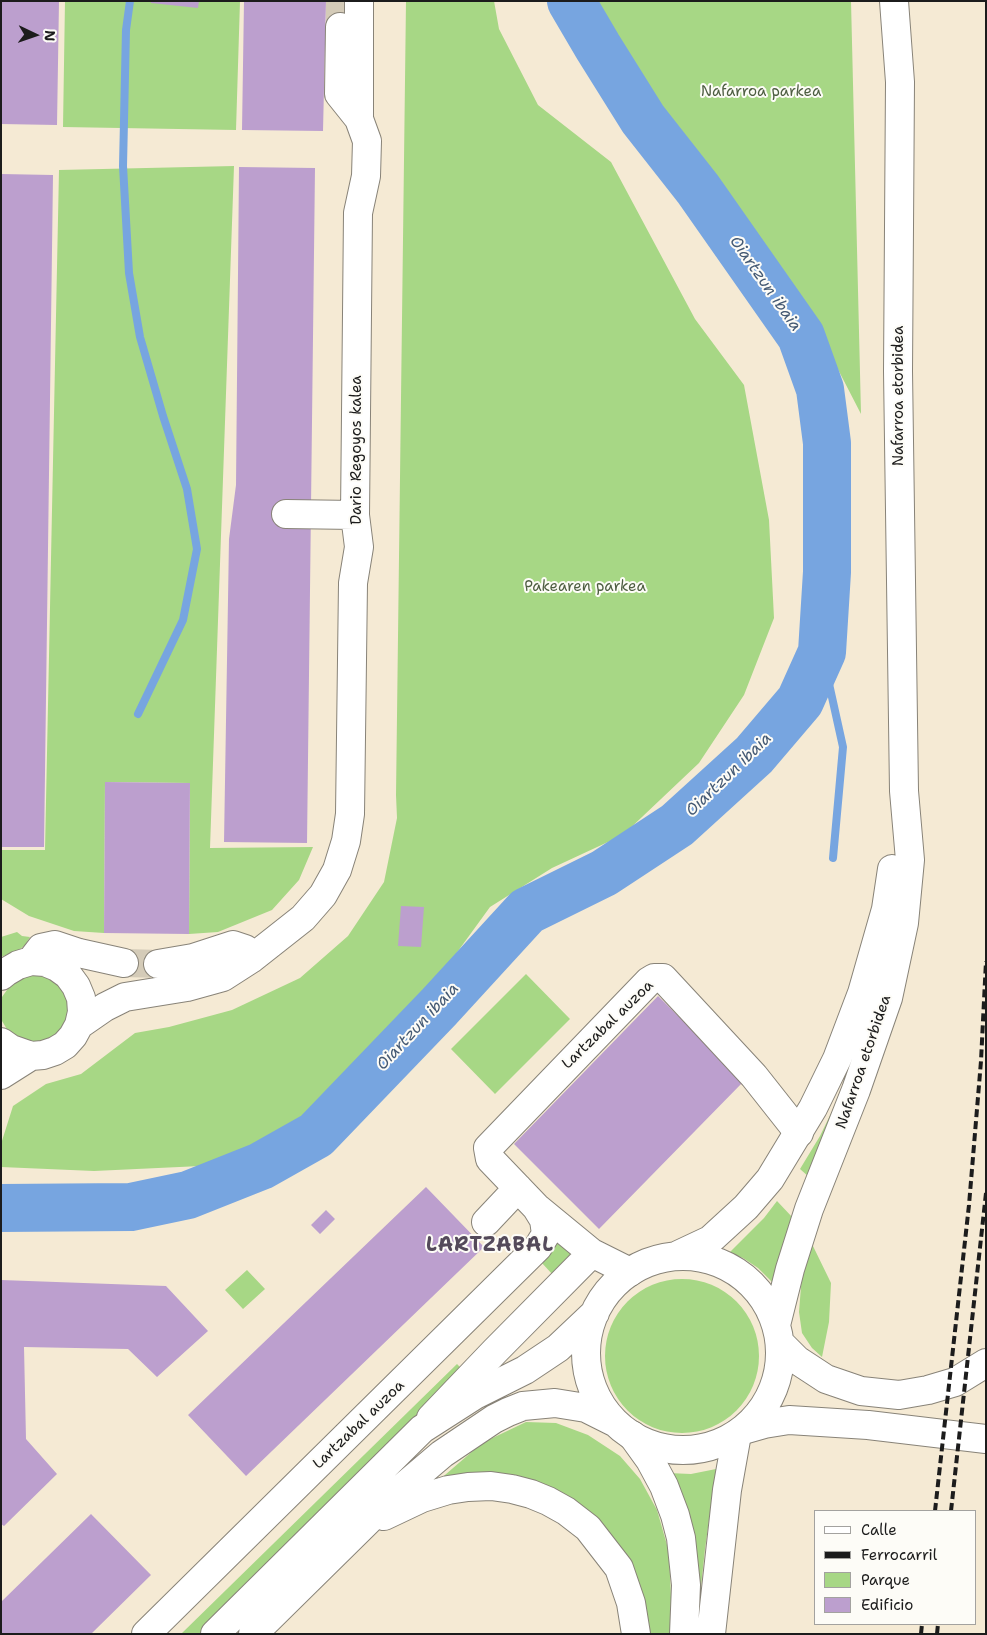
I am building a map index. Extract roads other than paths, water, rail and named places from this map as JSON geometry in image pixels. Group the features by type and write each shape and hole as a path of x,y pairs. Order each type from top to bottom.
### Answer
{"main road":[{"name":"Dario Regoyos kalea","path":"79,1025 104,1007 125,997 187,987 223,977 251,959 303,918 323,895 337,870 346,841 350,814 353,583 359,547 355,515 358,213 366,176 367,142 358,119 359,1"},
{"name":"Nafarroa etorbidea","path":"740,1432 757,1416 768,1400 776,1382 780,1363 778,1334 790,1269 809,1209 856,1090 888,998 904,923 910,860 904,791 898,371 900,82 894,1"},
{"path":"340,27 339,94 358,119"},
{"path":"286,514 355,515"},
{"name":"Nafarroa etorbidea","path":"674,1256 710,1240 746,1207 770,1179 813,1108 837,1059 862,993 886,909 904,791"},
{"path":"32,961 41,948 55,944 79,953 124,963"},
{"path":"158,964 193,958 233,945 245,949 251,959"},
{"path":"1,976 18,964 32,961 45,962 57,967 68,975 76,986 81,998 82,1012 79,1025 73,1036 55,1052 31,1056 11,1050 1,1042"},
{"name":"Lartzabal auzoa","path":"630,1272 592,1254 527,1198 490,1159 488,1148 654,978 663,978 754,1076 799,1133"},
{"path":"1,1075 31,1056"},
{"path":"486,1222 527,1198"},
{"name":"Lartzabal auzoa","path":"146,1634 538,1248 546,1234 544,1220 527,1198"},
{"path":"215,1634 422,1428 476,1370 592,1254"},
{"path":"684,1634 686,1585 681,1538 675,1515 664,1486 650,1460 603,1408 594,1390 588,1371 586,1352 589,1332 595,1314 610,1290 630,1272 651,1262 674,1256 691,1256 723,1264 738,1272 761,1295 770,1309 778,1334 797,1360 826,1379 861,1391 898,1395 928,1390 955,1382 986,1362"},
{"path":"422,1428 475,1395 525,1370 558,1348 595,1314"},
{"path":"254,1633 395,1494 442,1454 508,1412 538,1403 554,1403 586,1408 657,1447 685,1450 712,1446 740,1432 764,1424 790,1420 868,1425 986,1439"},
{"path":"711,1634 727,1490 740,1432"},
{"path":"348,1540 375,1520 400,1507 448,1490 491,1486 532,1494 566,1511 588,1528 603,1546 619,1568 631,1603 636,1634"}],"waterway":[{"path":"130,1 126,30 123,166 129,273 140,337 187,489 197,549 183,620 138,714"},
{"name":"Oiartzun ibaia","path":"1,1208 131,1207 188,1195 261,1166 316,1135 439,1007 527,911 604,873 677,825 754,755 800,701 822,652 827,572 827,443 820,389 801,336 698,189 643,119 571,1"},
{"path":"822,652 843,747 833,858"}],"tunnel":[{"path":"340,1 340,27"},
{"path":"124,963 158,964"}],"railway":[{"path":"935,1510 969,1205 981,1061 986,961"},
{"path":"951,1510 986,1193"},
{"path":"921,1634 922,1625"},
{"path":"937,1634 938,1625"}],"district":[{"name":"LARTZABAL","path":"490,1246"}],"park label":[{"name":"Nafarroa parkea","path":"761,92"},
{"name":"Pakearen parkea","path":"585,587"}]}
